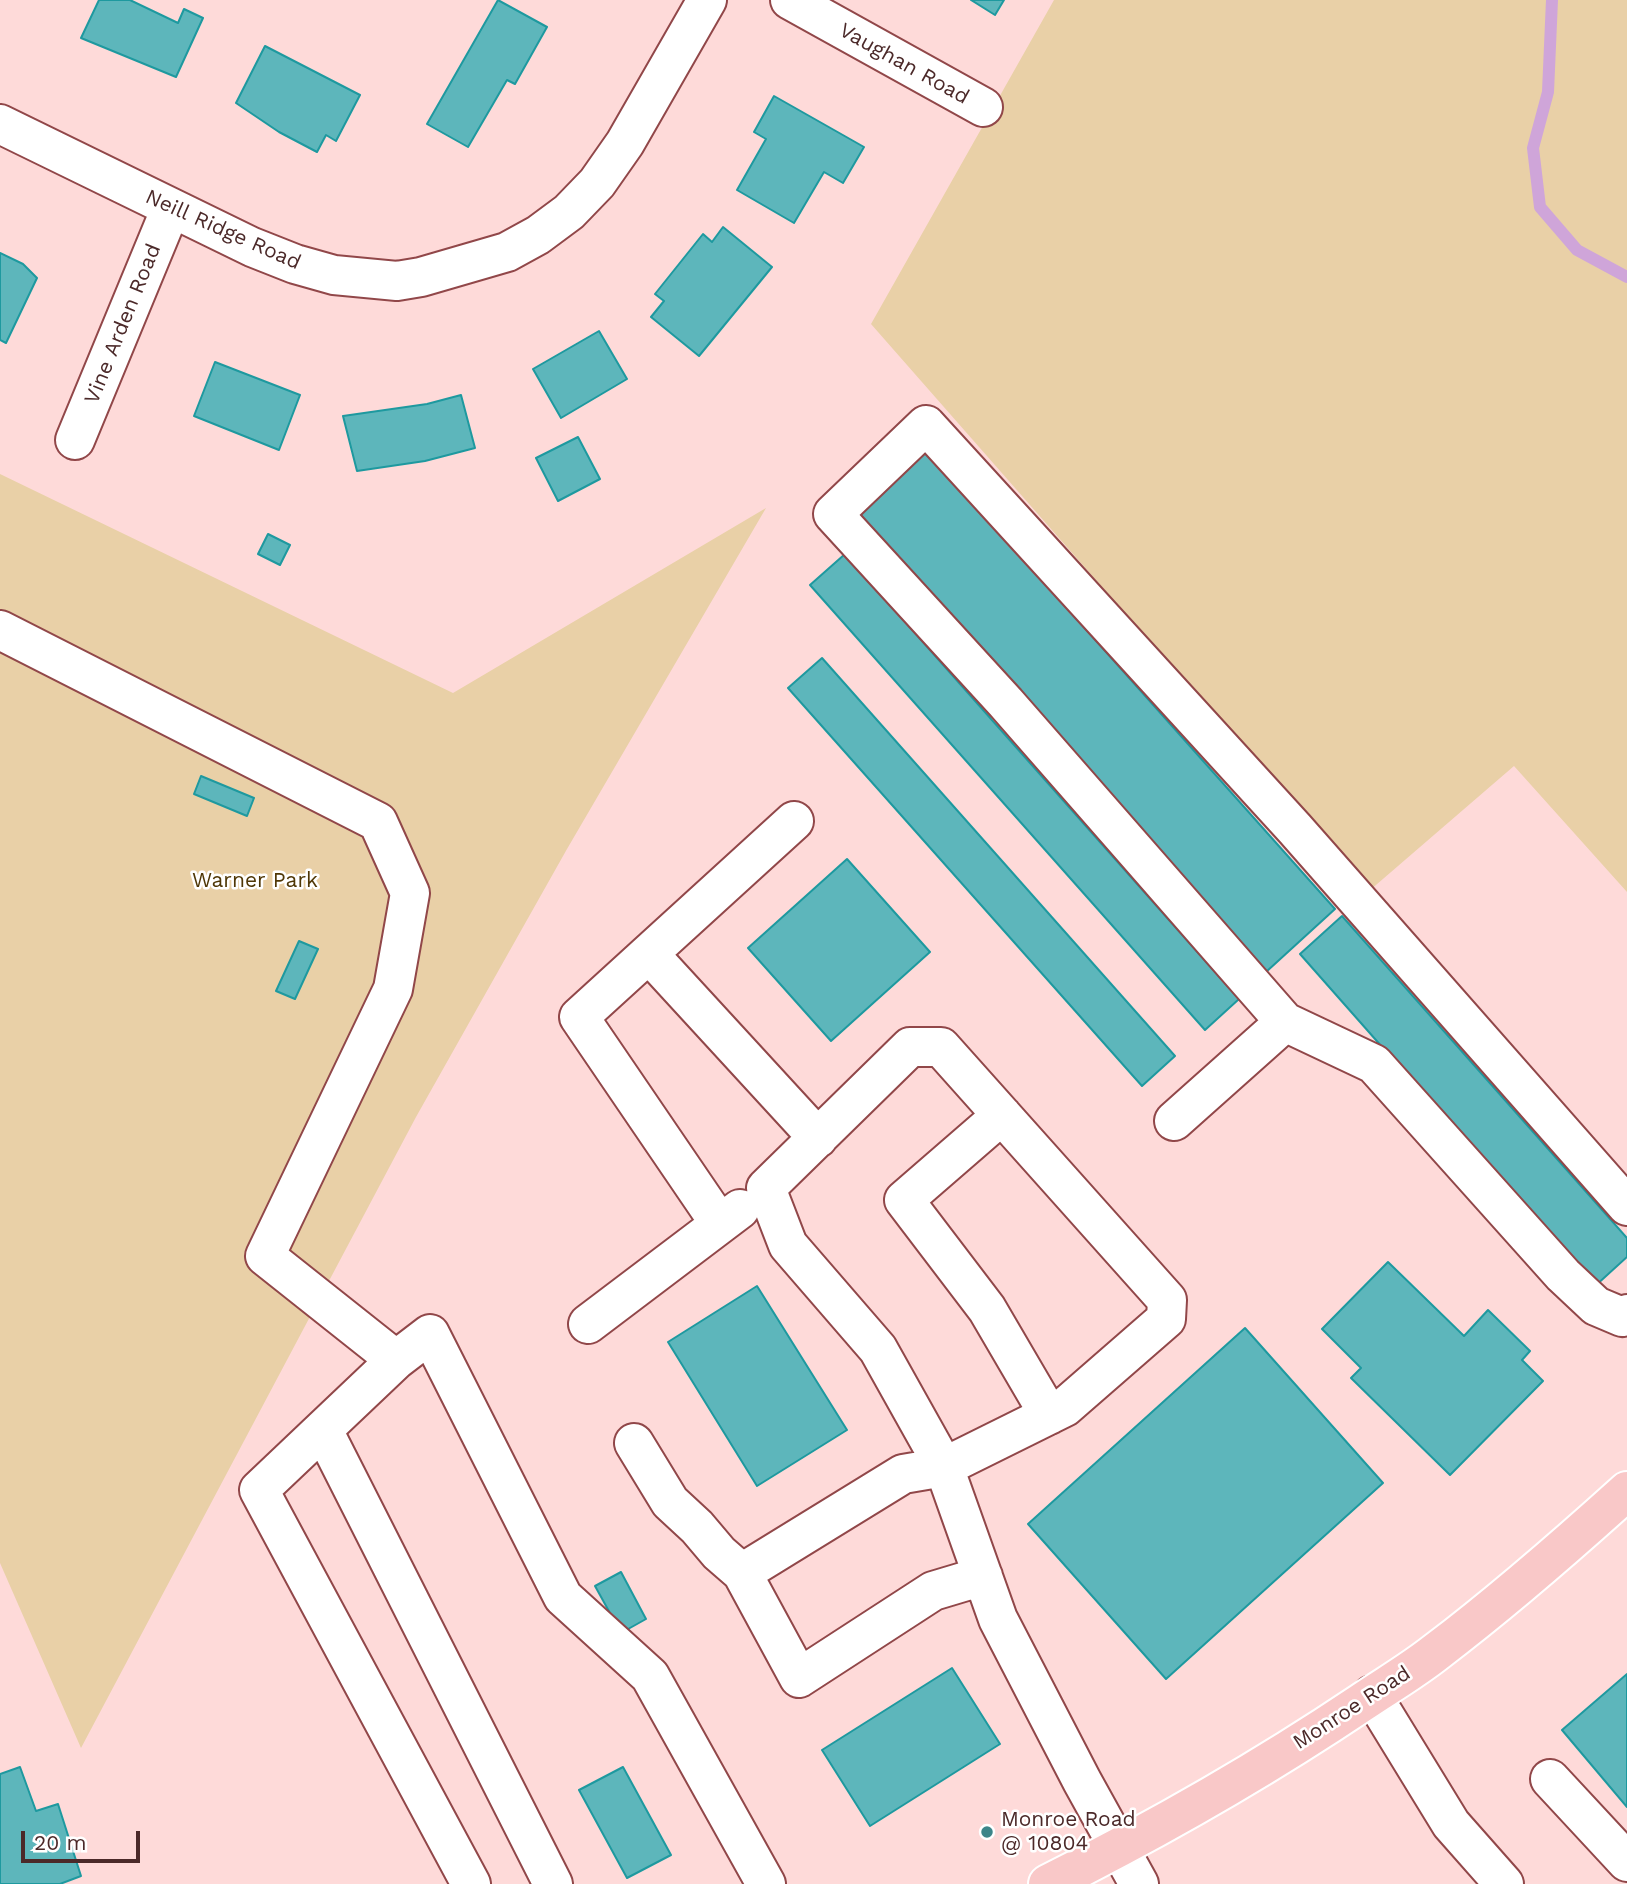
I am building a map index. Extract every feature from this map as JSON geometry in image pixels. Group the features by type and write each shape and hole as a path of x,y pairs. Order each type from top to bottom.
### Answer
{"main road":[{"name":"Monroe Road","path":"1048,1884 1241,1780 1372,1695 1454,1638 1544,1565 1627,1492"}],"street":[{"name":"Neill Ridge Road","path":"0,124 252,247 295,264 334,275 397,281 421,277 507,252 538,235 569,212 597,183 625,143 707,0"},
{"name":"Vaughan Road","path":"790,0 983,107"},
{"name":"Vine Arden Road","path":"75,440 171,208"},
{"path":"1627,1206 1295,829 926,425 834,514 1006,703 1285,1022 1374,1064 1563,1275 1596,1306 1622,1317 1627,1314"},
{"path":"0,630 377,822 410,893 393,989 265,1256 396,1360"},
{"path":"720,1224 579,1017 794,821"},
{"path":"649,954 818,1138"},
{"path":"1174,1121 1285,1022"},
{"path":"588,1324 766,1188 910,1046 941,1046 1167,1300 1166,1319 1065,1407 944,1467 903,1474 741,1573"},
{"path":"1002,1115 904,1200 986,1309 1049,1415"},
{"path":"766,1188 788,1245 878,1349 944,1467 998,1619 1139,1884"},
{"path":"471,1884 259,1490 396,1360 430,1334 563,1597 650,1676 766,1884"},
{"path":"323,1430 553,1884"},
{"path":"634,1443 670,1502 698,1527 719,1553 741,1573 799,1678 933,1591 983,1576"},
{"path":"1372,1695 1451,1824 1504,1884"},
{"path":"1550,1779 1627,1863"}],"green space":[{"path":"1054,0 1627,0 1627,892 1514,766 1369,891 871,324"},
{"name":"Warner Park","path":"0,474 453,693 766,508 567,849 416,1117 81,1748 0,1563"}],"building":[{"path":"99,0 130,0 178,23 184,9 203,18 176,77 81,38"},
{"path":"498,0 547,27 515,84 507,80 468,147 427,124"},
{"path":"971,0 1004,0 995,15"},
{"path":"265,46 360,95 336,141 326,135 317,152 279,132 236,103"},
{"path":"774,96 864,147 843,183 824,172 794,223 737,190 766,139 754,132"},
{"path":"723,227 772,267 699,356 651,317 664,301 655,294 703,234 712,242"},
{"path":"0,253 23,264 37,278 6,343 0,340"},
{"path":"599,331 627,379 561,418 533,369"},
{"path":"215,362 300,395 279,450 194,416"},
{"path":"461,395 475,448 425,461 357,471 343,416 427,404"},
{"path":"578,437 600,479 558,501 536,458"},
{"path":"927,451 1335,909 1266,972 857,513"},
{"path":"268,534 290,545 280,565 258,554"},
{"path":"845,554 1239,999 1205,1030 810,585"},
{"path":"822,658 1175,1056 1142,1086 788,688"},
{"path":"201,776 254,798 247,816 194,794"},
{"path":"847,859 930,952 831,1041 748,948"},
{"path":"1342,916 1627,1238 1627,1257 1594,1287 1300,954"},
{"path":"299,941 318,949 295,999 276,991"},
{"path":"1388,1262 1464,1336 1488,1310 1530,1351 1522,1360 1543,1381 1450,1475 1351,1378 1361,1368 1322,1329"},
{"path":"757,1286 847,1430 757,1486 668,1342"},
{"path":"1245,1328 1383,1483 1166,1679 1028,1524"},
{"path":"621,1572 646,1619 621,1633 595,1586"},
{"path":"952,1668 1000,1744 870,1826 822,1750"},
{"path":"1627,1674 1627,1807 1562,1730"},
{"path":"20,1767 36,1811 58,1804 81,1876 60,1884 0,1884 0,1774"},
{"path":"623,1767 671,1855 627,1878 579,1790"}],"waterway":[{"path":"1552,0 1548,92 1533,148 1540,207 1577,250 1627,277"}],"place":[{"name":"Monroe Road @ 10804","path":"987,1832"}]}
